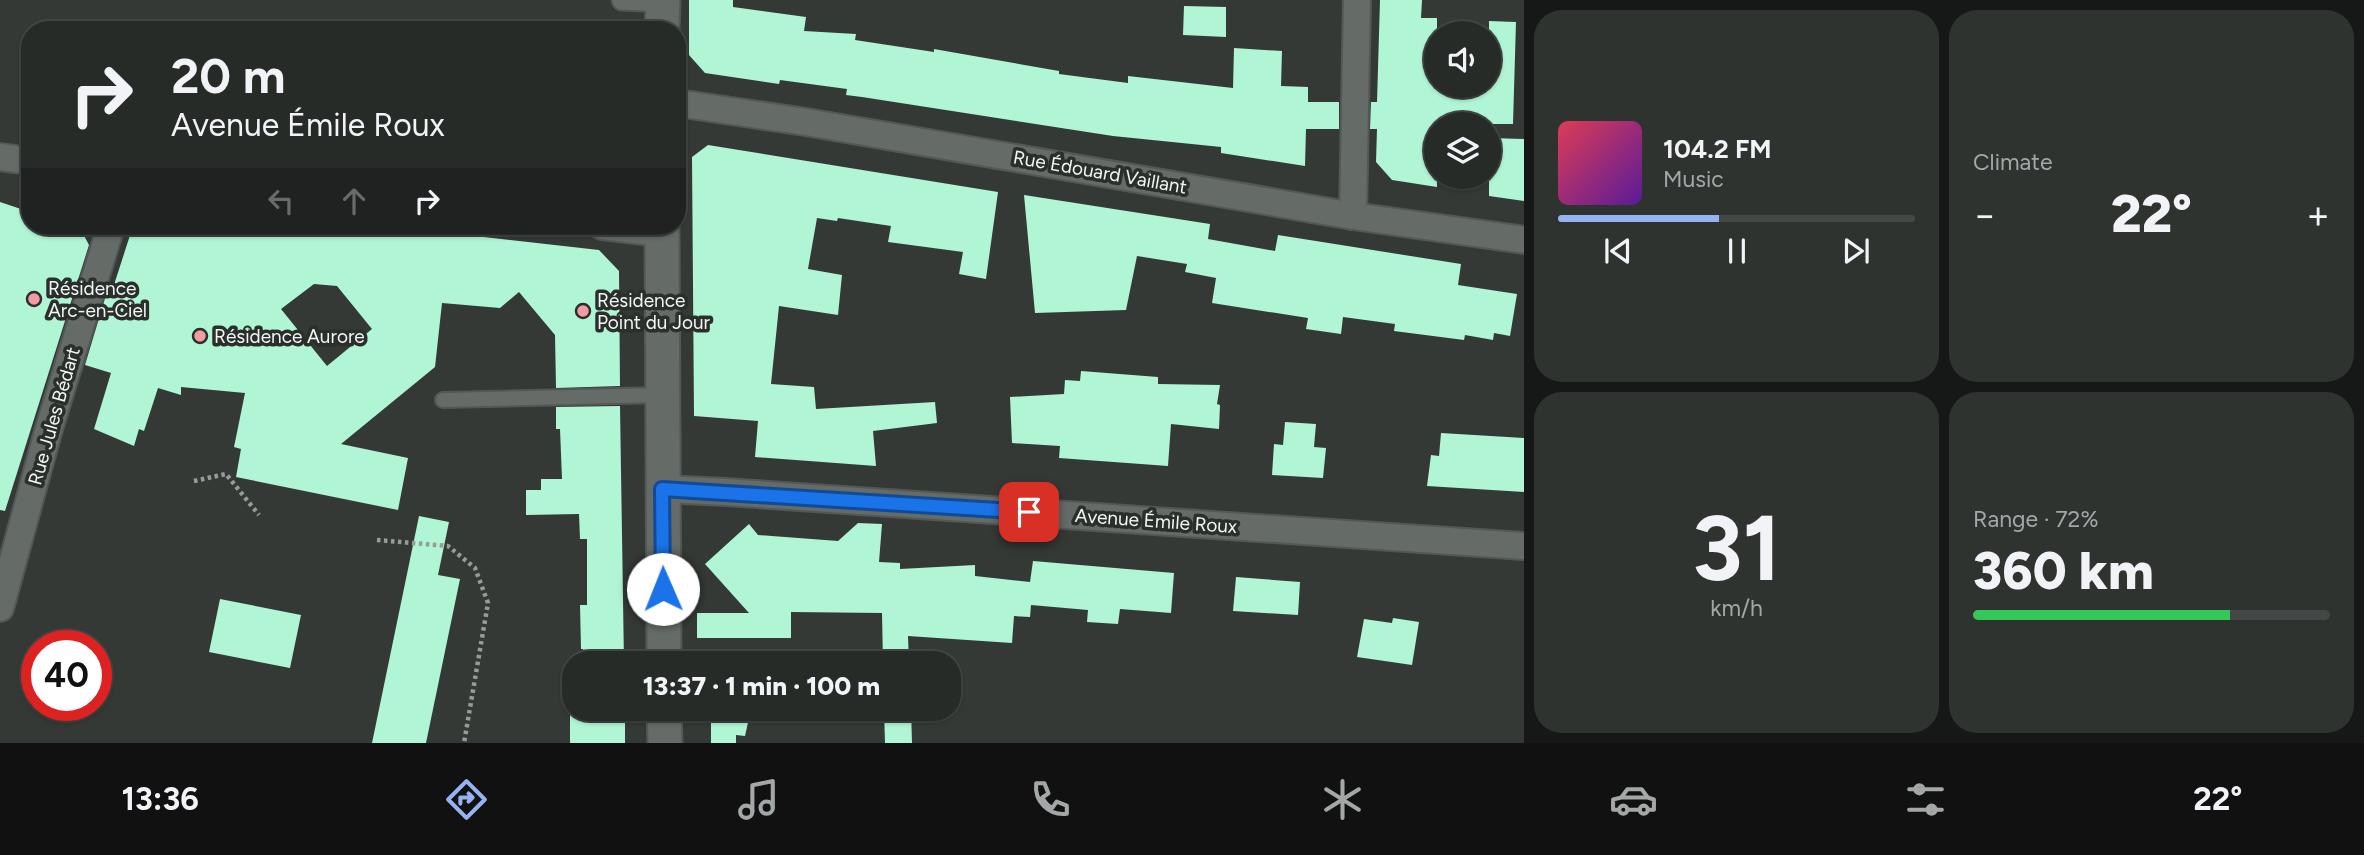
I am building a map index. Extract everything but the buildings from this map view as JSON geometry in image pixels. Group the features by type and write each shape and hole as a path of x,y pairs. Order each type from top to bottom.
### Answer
{"street":[{"path":"622,0 663,11"},
{"path":"1353,216 1357,0"},
{"name":"Rue Édouard Vaillant","path":"686,104 806,122 1353,216 1524,240"},
{"path":"0,157 21,159"},
{"name":"Rue Jules Bédart","path":"0,608 48,432 108,235"},
{"path":"662,235 664,651"},
{"name":"Avenue Émile Roux","path":"662,489 1524,546"},
{"path":"664,721 665,743"}],"lane":[{"path":"443,400 663,395"}],"path":[{"path":"194,481 226,474 259,515"},
{"path":"377,540 448,546 475,568 488,603 464,743"}],"place":[{"name":"Résidence Arc-en-Ciel","path":"34,299"},
{"name":"Résidence Point du Jour","path":"583,311"},
{"name":"Résidence Aurore","path":"200,336"}],"route":[{"path":"663,589 662,489 1029,512"}]}
